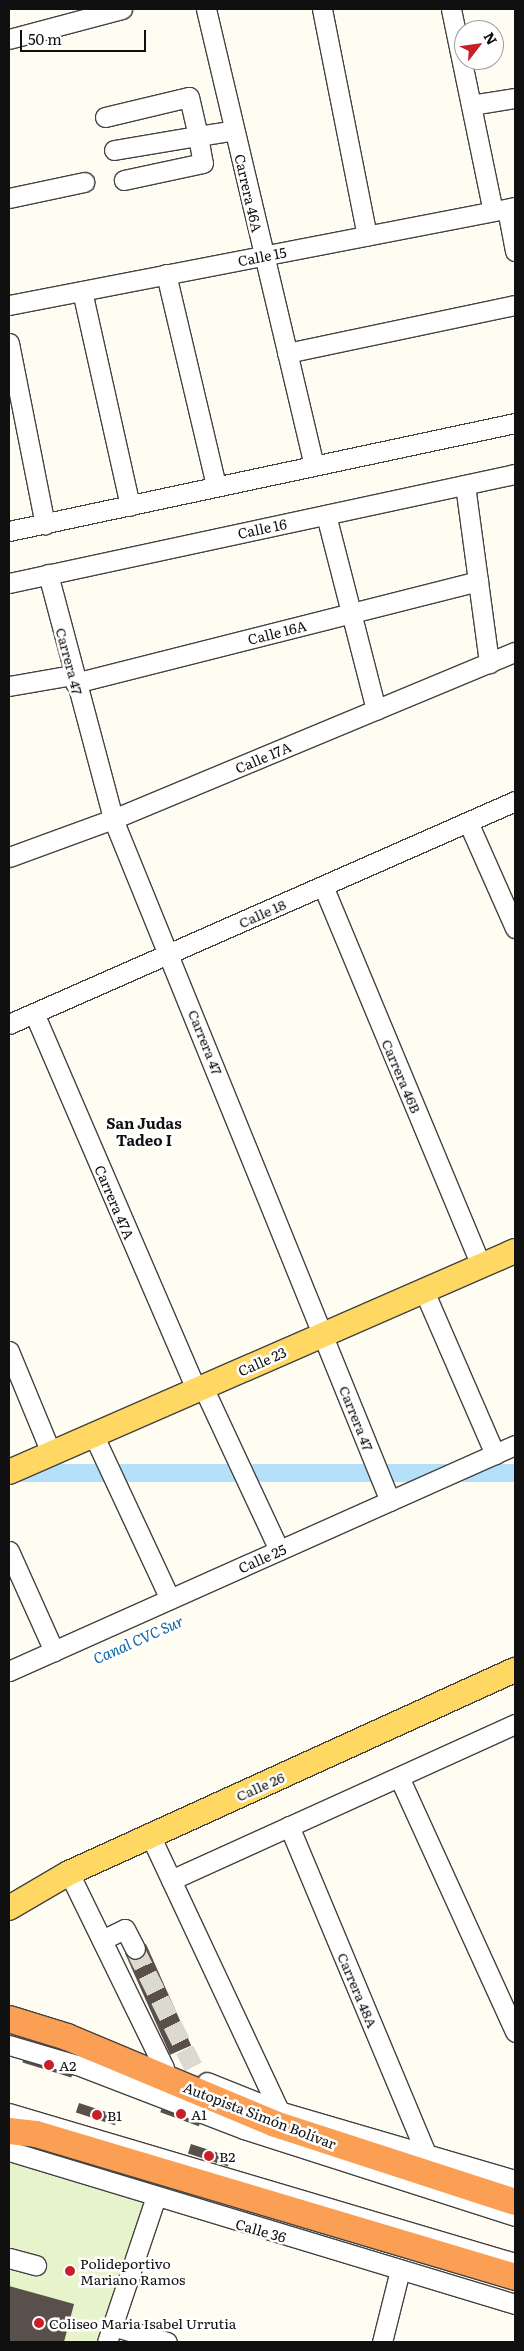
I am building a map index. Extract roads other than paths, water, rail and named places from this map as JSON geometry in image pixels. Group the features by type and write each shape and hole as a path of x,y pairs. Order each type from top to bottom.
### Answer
{"highway":[{"name":"Autopista Simón Bolívar","path":"9,2019 66,2037 275,2124 515,2202"},
{"path":"9,2131 36,2134 515,2277"}],"main road":[{"name":"Calle 23","path":"9,1472 515,1251"},
{"name":"Calle 26","path":"9,1908 69,1873 515,1670"}],"street":[{"path":"9,38 122,9"},
{"name":"Carrera 46A","path":"206,9 314,465"},
{"path":"322,9 367,236"},
{"path":"451,9 471,105 505,209 515,251"},
{"path":"105,117 189,97 203,164 124,180"},
{"path":"471,105 515,98"},
{"path":"114,150 234,130"},
{"path":"9,198 84,182"},
{"name":"Calle 15","path":"9,305 505,209"},
{"path":"166,274 216,486"},
{"path":"82,291 130,506"},
{"path":"287,353 515,305"},
{"path":"9,342 15,405 45,524"},
{"path":"9,531 515,423"},
{"name":"Calle 16","path":"9,583 515,474"},
{"path":"465,485 488,663"},
{"path":"326,515 376,710"},
{"name":"Carrera 47","path":"48,574 74,679 113,819 170,954 390,1501"},
{"name":"Calle 16A","path":"9,686 74,679 478,582"},
{"name":"Calle 17A","path":"9,858 113,819 515,652"},
{"name":"Calle 18","path":"9,1024 515,801"},
{"path":"468,822 515,928"},
{"name":"Carrera 46B","path":"323,886 481,1266"},
{"name":"Carrera 47A","path":"34,1013 200,1389 279,1550"},
{"path":"424,1291 495,1454"},
{"path":"9,1351 52,1453"},
{"path":"93,1434 170,1599"},
{"name":"Calle 25","path":"9,1671 515,1445"},
{"path":"9,1551 54,1651"},
{"path":"171,1880 515,1724"},
{"path":"399,1776 515,2032"},
{"name":"Carrera 48A","path":"289,1826 426,2154"},
{"path":"150,1836 279,2111"},
{"path":"69,1873 164,2068"},
{"path":"102,1940 125,1929 135,1949"},
{"path":"66,2037 164,2068 279,2111 515,2180"},
{"path":"9,2045 76,2065 244,2129 515,2216"},
{"path":"9,2113 515,2263"},
{"name":"Calle 36","path":"9,2151 155,2198 515,2304"},
{"path":"155,2198 110,2334 167,2342"},
{"path":"9,2258 36,2265"},
{"path":"382,2342 400,2270"}],"water":[{"path":"9,1464 515,1464 515,1482 9,1482"}],"tunnel":[{"path":"135,1949 200,2080"}],"place":[{"name":"A2","path":"49,2065"},
{"name":"A1","path":"181,2114"},
{"name":"B1","path":"97,2115"},
{"name":"B2","path":"209,2156"},
{"name":"Polideportivo Mariano Ramos","path":"70,2271"},
{"name":"Coliseo Maria Isabel Urrutia","path":"39,2323"}],"district":[{"name":"San Judas Tadeo I","path":"144,1130"}],"water label":[{"name":"Canal CVC Sur","path":"138,1639"}]}
